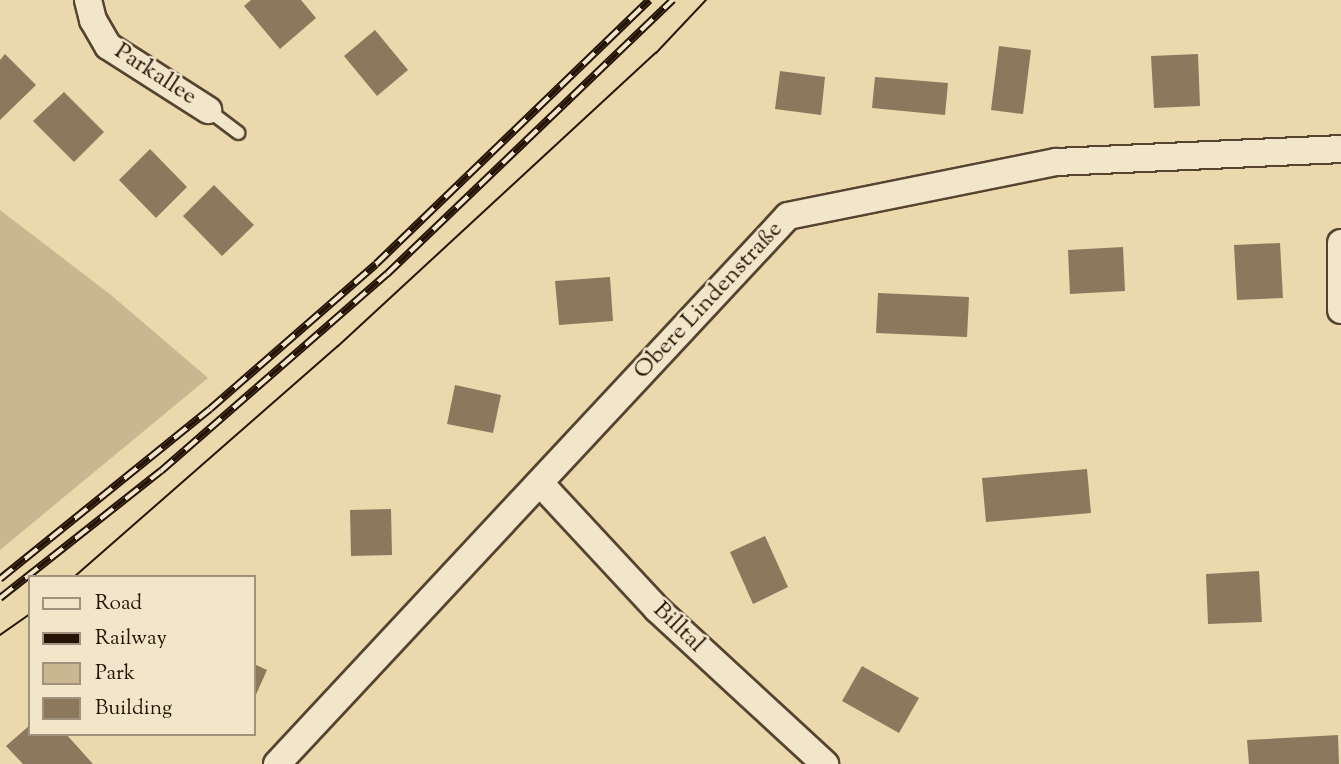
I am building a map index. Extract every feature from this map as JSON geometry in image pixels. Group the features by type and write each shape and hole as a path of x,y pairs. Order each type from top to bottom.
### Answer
{"street":[{"name":"Parkallee","path":"88,0 93,20 108,46 208,110"},
{"name":"Obere Lindenstraße","path":"277,764 788,216 1056,162 1341,149"},
{"path":"1341,243 1341,310"},
{"name":"Billtal","path":"540,483 657,609 825,764"}],"lane":[{"path":"208,110 238,133"}],"green space":[{"path":"0,210 111,295 208,378 0,550"}],"building":[{"path":"251,0 301,0 316,18 280,49 244,6"},
{"path":"375,30 408,70 377,96 344,56"},
{"path":"999,46 1031,50 1023,114 991,110"},
{"path":"5,54 36,85 0,120 0,60"},
{"path":"1198,54 1200,106 1154,108 1151,56"},
{"path":"780,71 825,77 821,115 775,109"},
{"path":"875,77 948,83 945,115 872,108"},
{"path":"64,92 104,132 74,162 33,121"},
{"path":"150,149 187,187 156,218 119,180"},
{"path":"214,185 254,225 222,256 183,216"},
{"path":"1280,243 1283,298 1237,300 1234,245"},
{"path":"1123,247 1125,291 1070,294 1068,250"},
{"path":"610,277 613,321 559,325 555,281"},
{"path":"878,293 969,297 967,337 876,333"},
{"path":"455,385 501,395 493,433 447,424"},
{"path":"1087,469 1091,513 986,522 982,478"},
{"path":"391,509 392,555 351,556 350,510"},
{"path":"765,536 788,587 753,604 730,552"},
{"path":"1259,571 1262,622 1208,624 1206,574"},
{"path":"256,665 267,670 256,695"},
{"path":"862,666 919,698 899,733 842,701"},
{"path":"28,727 28,736 68,736 93,764 23,764 6,746"},
{"path":"1338,735 1339,764 1249,764 1247,740"}],"tram line":[{"path":"76,575 338,346 656,53 706,0"},
{"path":"0,635 28,615"}],"railway":[{"path":"0,579 210,409 376,264 649,0"},
{"path":"29,575 161,471 387,274 673,0"},
{"path":"0,598 28,576"}]}
